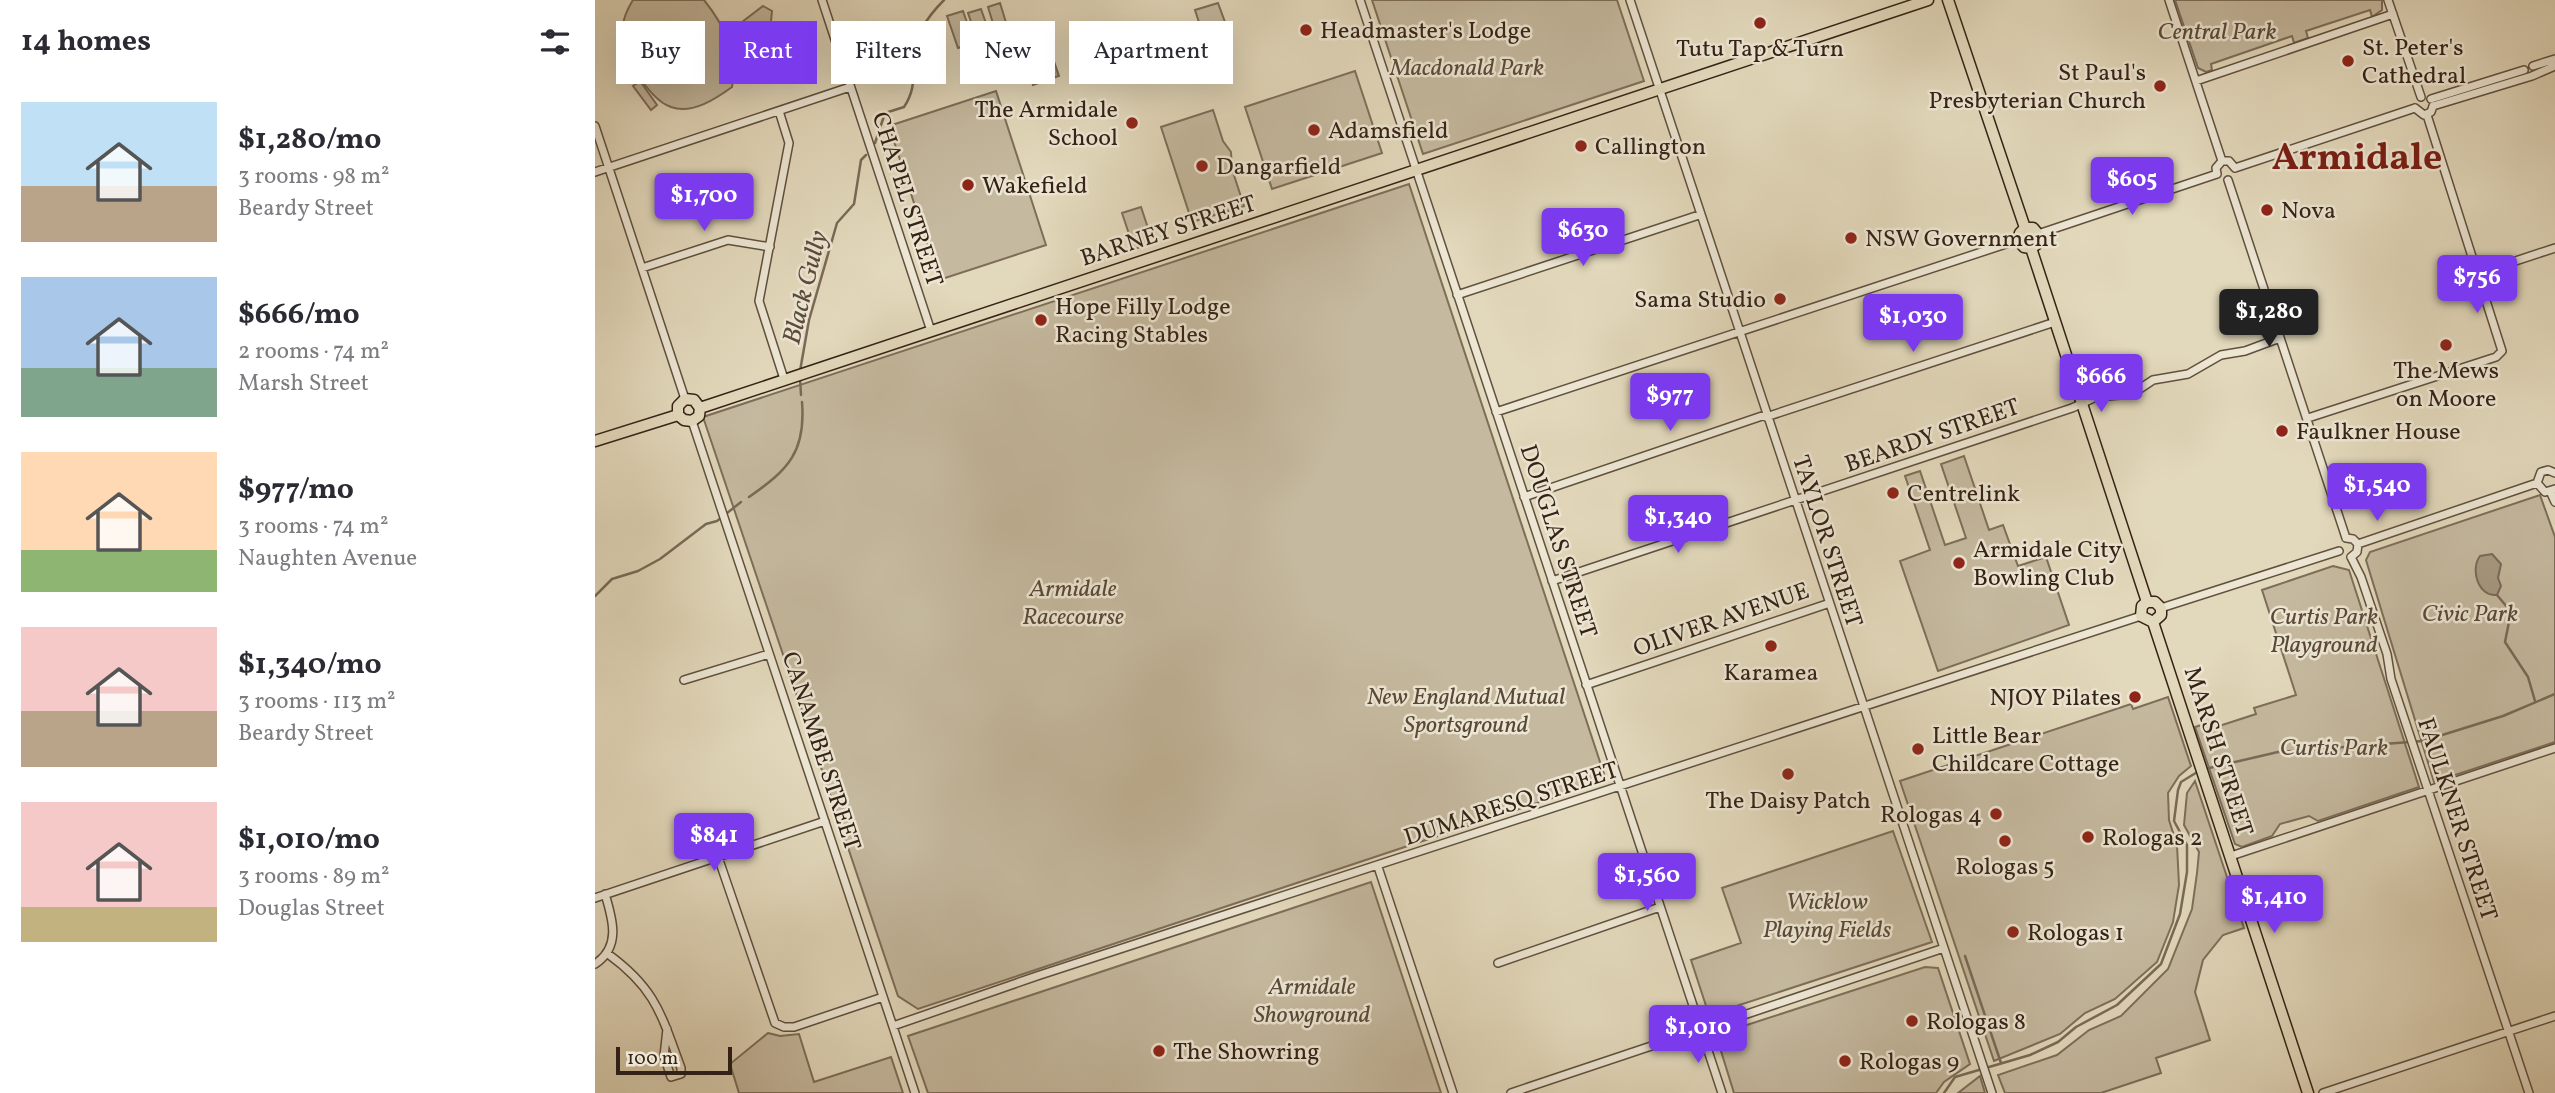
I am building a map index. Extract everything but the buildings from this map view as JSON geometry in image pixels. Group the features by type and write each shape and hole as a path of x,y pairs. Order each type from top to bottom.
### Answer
{"main road":[{"name":"BARNEY STREET","path":"700,408 1928,0"},
{"path":"1948,0 2025,228"},
{"path":"2025,228 2033,228 2038,234 2037,244 2031,248 2024,247 2018,240 2019,233 2025,228"},
{"path":"2031,248 2147,602"},
{"path":"685,399 694,400 700,408 699,416 692,421 684,420 678,415 678,405 685,399"},
{"path":"595,441 678,415"},
{"path":"2147,602 2155,602 2161,608 2161,615 2153,622 2141,616 2141,610 2147,602"},
{"name":"MARSH STREET","path":"2153,622 2310,1093"}],"street":[{"name":"CHAPEL STREET","path":"822,0 931,331"},
{"name":"DOUGLAS STREET","path":"1360,0 1722,1093"},
{"name":"TAYLOR STREET","path":"1630,0 1827,604 1864,706 1992,1093"},
{"path":"2169,0 2222,161"},
{"path":"2388,0 2421,97 2432,102 2525,73 2555,59"},
{"path":"2196,81 2393,14"},
{"path":"2534,69 2555,66"},
{"path":"595,172 851,88"},
{"path":"2235,168 2415,108 2421,97"},
{"path":"2308,418 2496,357 2502,348 2427,115 2432,102"},
{"path":"2415,108 2419,114 2427,115"},
{"path":"779,111 789,143 759,301 784,379"},
{"path":"595,126 685,399"},
{"path":"2217,174 2216,168 2222,161 2229,161 2235,168 2235,174 2228,180"},
{"path":"2038,234 2217,174 2228,180 2346,538"},
{"path":"1457,295 1699,215"},
{"path":"642,268 727,240 769,247"},
{"path":"1496,412 2018,240"},
{"path":"2479,273 2555,248"},
{"path":"1524,497 2055,322"},
{"name":"BEARDY STREET","path":"1552,581 2096,397 2132,394 2153,380 2187,374 2221,355 2245,351 2280,338"},
{"name":"CANAMBE STREET","path":"692,421 915,1093"},
{"path":"2555,473 2548,470 2541,472 2537,483 2541,490 2552,490 2555,502"},
{"path":"2358,544 2537,483"},
{"path":"2346,538 2353,539 2358,544 2357,552 2351,557 2344,557 2339,551 2339,543 2346,538"},
{"path":"2161,608 2339,551"},
{"name":"FAULKNER STREET","path":"2351,557 2361,577 2387,654 2391,679 2529,1093"},
{"name":"OLIVER AVENUE","path":"1586,685 1827,604"},
{"name":"DUMARESQ STREET","path":"893,1026 1037,976 2141,616"},
{"path":"684,680 769,654"},
{"path":"2231,856 2555,748"},
{"path":"595,898 825,821"},
{"path":"718,857 775,1023 794,1027 883,997"},
{"path":"1378,867 1453,1093"},
{"path":"595,964 608,954 613,938 612,917 604,894"},
{"path":"1498,963 1660,907"},
{"path":"1511,1093 1944,948"},
{"path":"608,954 644,984 667,1029 681,1071 676,1077 671,1077 665,1062 667,1029"},
{"path":"2323,1093 2555,1016"}],"green space":[{"path":"633,0 704,0 719,22 719,84 732,84 732,87 704,104 687,109 671,107 662,102 644,84 705,84 705,21 624,21"},
{"name":"Macdonald Park","path":"1372,0 1617,0 1644,81 1423,154"},
{"name":"Central Park","path":"2175,0 2382,0 2382,10 2372,17 2370,10 2306,31 2308,38 2294,43 2292,36 2211,64 2212,70 2206,72 2198,68"},
{"path":"1000,3 1006,21 992,21 988,7"},
{"path":"1218,3 1225,21 1199,21 1195,10"},
{"path":"763,6 772,11 771,21 743,21"},
{"path":"981,9 985,21 971,21 968,13"},
{"path":"963,11 966,21 960,21 960,47 958,48 947,16"},
{"name":"Adamsfield","path":"1355,71 1382,153 1272,189 1245,107"},
{"path":"642,84 657,105 651,110 633,86"},
{"name":"Wakefield","path":"996,91 1046,245 939,280 889,126"},
{"name":"Dangarfield","path":"1213,110 1223,141 1231,152 1232,169 1244,206 1192,222 1161,127"},
{"name":"Armidale Racecourse","path":"1409,184 1606,780 918,1009 898,996 703,417"},
{"path":"1141,207 1153,243 1134,249 1122,213"},
{"name":"Armidale City Bowling Club","path":"1964,456 1989,530 2003,525 2018,566 2046,557 2069,625 1938,671 1900,561 1930,550 1905,476 1920,471 1945,545 1966,538 1941,464"},
{"name":"Civic Park","path":"2540,495 2555,537 2555,742 2434,782 2366,560 2370,552"},
{"name":"Curtis Park","path":"2333,566 2349,570 2419,787 2318,821 2309,816 2280,824 2272,836 2242,847 2235,844 2195,727 2211,722 2213,728 2256,714 2254,708 2296,695 2262,590"},
{"path":"2168,697 2191,766 2179,776 2168,793 2169,820 2177,845 2179,885 2173,922 2157,962 2115,999 2085,1013 2060,1034 1994,1061 1900,781 2131,704 2133,709"},
{"path":"2195,781 2244,928 2223,935 2203,960 2195,992 2210,1040 2156,1058 2161,1073 2101,1093 2005,1093 1998,1075 2057,1055 2089,1030 2121,1016 2168,969 2192,909 2199,852 2184,825 2187,793"},
{"name":"Wicklow Playing Fields","path":"1893,831 1932,942 1709,1015 1691,960 1741,943 1722,888"},
{"name":"Armidale Showground","path":"1371,882 1441,1093 928,1093 908,1036"},
{"name":"Wicklow Playing Fields","path":"1925,967 1938,968 1970,1064 1944,1082 1936,1093 1734,1093 1716,1035"},
{"path":"768,1033 780,1036 799,1034 814,1082 891,1057 903,1093 739,1093 730,1064"},
{"path":"1980,1076 1985,1093 1958,1093"}],"shaded area":[{"path":"2492,554 2501,564 2498,578 2501,586 2497,595 2485,592 2476,575 2480,556"}],"waterway":[{"name":"Black Gully","path":"875,143 885,113 904,107 908,100 918,38 929,18 944,0"},
{"name":"Black Gully","path":"800,371 809,320 837,223 854,204 861,160 866,155"},
{"name":"Black Gully","path":"800,378 801,395"},
{"name":"Black Gully","path":"749,497 774,478 792,458 801,434 802,402"},
{"name":"Black Gully","path":"595,596 612,579 638,571 660,559 706,524 717,521 741,502"},
{"path":"2497,595 2507,607 2510,617 2505,642 2528,677 2535,701"},
{"path":"2205,769 2278,752 2423,741 2503,716 2555,694"},
{"path":"1944,1093 1955,1077 2030,1055 2058,1042 2076,1027 2117,1005 2161,964 2180,914 2187,872 2187,845 2174,821 2178,790 2181,782 2199,771"},
{"path":"1965,956 2001,1063"}],"place":[{"name":"Tutu Tap & Turn","path":"1760,23"},
{"name":"Headmaster's Lodge","path":"1306,30"},
{"name":"St. Peter's Cathedral","path":"2348,61"},
{"name":"St Paul's Presbyterian Church","path":"2160,86"},
{"name":"The Armidale School","path":"1132,123"},
{"name":"Adamsfield","path":"1314,130"},
{"name":"Callington","path":"1581,146"},
{"name":"Dangarfield","path":"1202,166"},
{"name":"Wakefield","path":"968,185"},
{"name":"Nova","path":"2267,210"},
{"name":"NSW Government","path":"1851,238"},
{"name":"Sama Studio","path":"1780,299"},
{"name":"Hope Filly Lodge Racing Stables","path":"1041,320"},
{"name":"The Mews on Moore","path":"2446,345"},
{"name":"Faulkner House","path":"2282,431"},
{"name":"Centrelink","path":"1893,493"},
{"name":"Armidale City Bowling Club","path":"1959,563"},
{"name":"Karamea","path":"1771,646"},
{"name":"NJOY Pilates","path":"2135,697"},
{"name":"Little Bear Childcare Cottage","path":"1918,749"},
{"name":"The Daisy Patch","path":"1788,774"},
{"name":"Rologas 4","path":"1996,814"},
{"name":"Rologas 2","path":"2088,837"},
{"name":"Rologas 5","path":"2005,841"},
{"name":"Rologas 1","path":"2013,932"},
{"name":"Rologas 8","path":"1912,1021"},
{"name":"The Showring","path":"1159,1051"},
{"name":"Rologas 9","path":"1845,1061"}],"district":[{"name":"Armidale","path":"2357,156"}],"park label":[{"name":"Curtis Park Playground","path":"2324,630"},
{"name":"New England Mutual Sportsground","path":"1466,710"}]}
